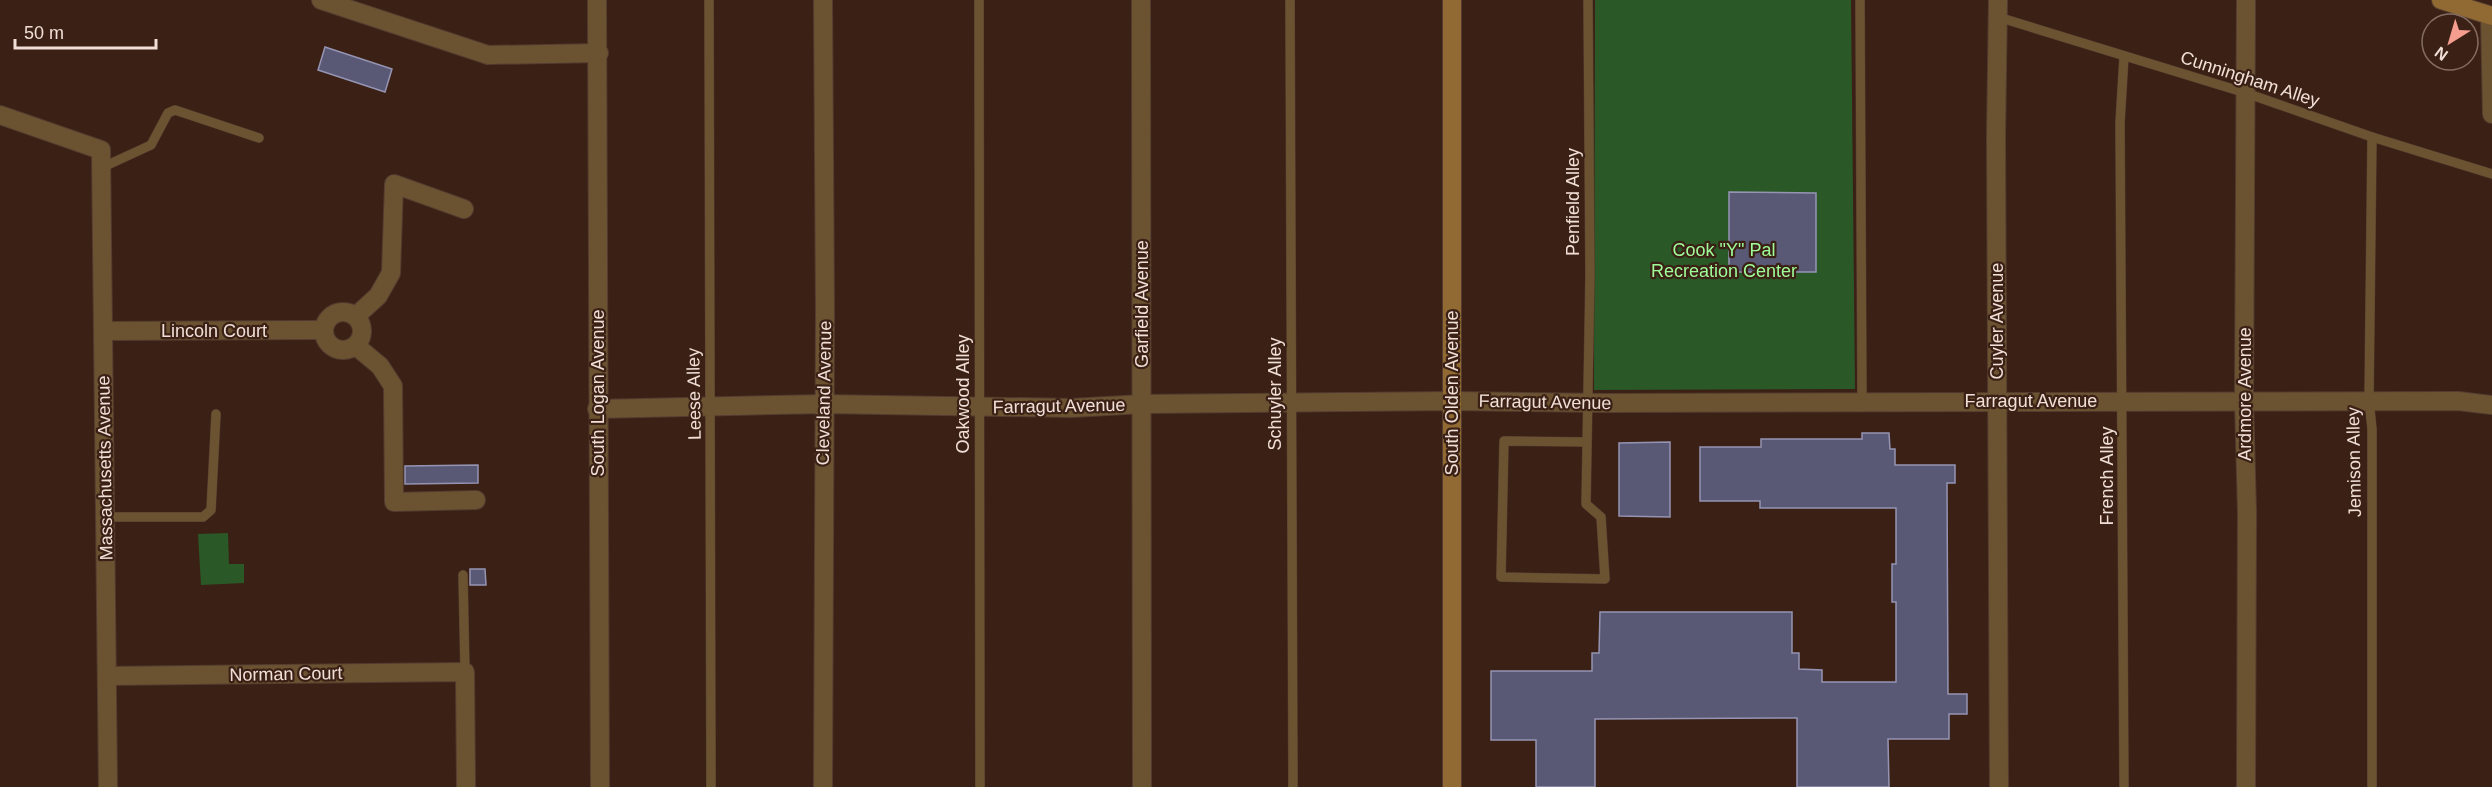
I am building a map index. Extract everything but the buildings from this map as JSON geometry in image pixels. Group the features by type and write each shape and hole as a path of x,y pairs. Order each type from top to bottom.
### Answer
{"main road":[{"name":"South Olden Avenue","path":"1452,0 1452,787"},
{"path":"2441,0 2491,16"}],"street":[{"path":"321,0 488,55 599,53"},
{"name":"South Logan Avenue","path":"597,0 600,787"},
{"name":"Cleveland Avenue","path":"823,0 823,787"},
{"name":"Garfield Avenue","path":"1141,0 1142,787"},
{"name":"Ardmore Avenue","path":"2246,0 2244,401 2247,512 2246,787"},
{"name":"Cuyler Avenue","path":"1995,5 1999,787"},
{"path":"2491,16 2492,114"},
{"name":"Massachusetts Avenue","path":"0,115 101,150 108,787"},
{"path":"356,316 378,296 391,273 394,184 465,209"},
{"path":"343,311 356,316 362,327 360,340 356,346 343,350 334,348 325,339 324,330 327,319 336,312 343,311"},
{"name":"Lincoln Court","path":"103,331 324,330"},
{"path":"356,346 380,366 393,386 394,502 476,500"},
{"name":"Farragut Avenue","path":"597,409 824,404 1072,408 1453,401 1589,403 2458,400 2492,405"},
{"path":"465,672 466,787"},
{"name":"Norman Court","path":"107,676 465,672"}],"lane":[{"name":"Leese Alley","path":"709,0 711,787"},
{"name":"Oakwood Alley","path":"979,0 980,787"},
{"name":"Schuyler Alley","path":"1290,0 1293,787"},
{"name":"Penfield Alley","path":"1587,442 1504,441 1501,577 1605,579 1601,517 1586,504 1589,403 1588,0"},
{"path":"1860,0 1862,401"},
{"name":"Cunningham Alley","path":"1995,5 2124,57 2246,93 2372,137 2492,174"},
{"name":"French Alley","path":"2124,57 2120,123 2124,787"},
{"path":"101,168 151,146 168,113 175,110 259,138"},
{"name":"Jemison Alley","path":"2372,137 2369,400 2372,429 2372,787"},
{"path":"105,517 203,517 211,510 216,414"},
{"path":"463,575 465,672"}],"green space":[{"name":"Cook \"Y\" Pal Recreation Center","path":"1595,0 1851,0 1855,389 1594,390"},
{"path":"228,533 229,564 244,564 244,583 201,585 198,534"}]}
